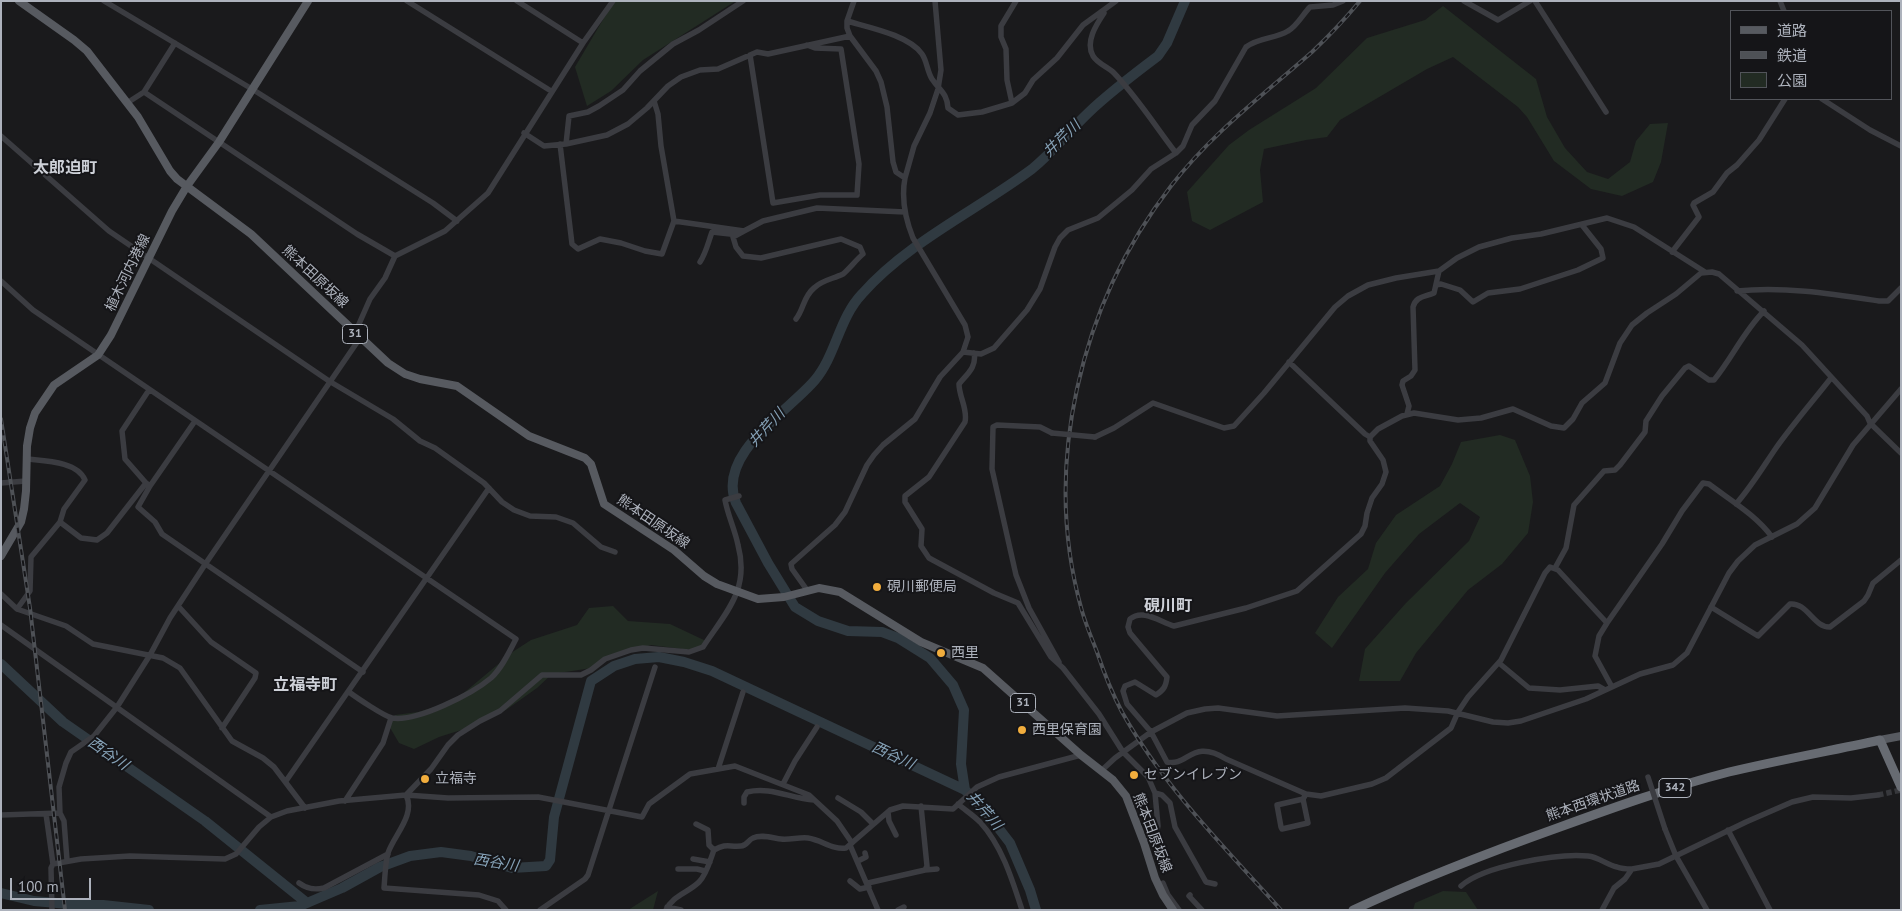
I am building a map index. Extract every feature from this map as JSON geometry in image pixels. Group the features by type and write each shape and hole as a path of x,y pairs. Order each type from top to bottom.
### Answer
{"highway":[{"path":"1880,740 1901,787"},
{"name":"熊本西環状道路","path":"1353,910 1476,857 1664,791 1729,772 1880,740"}],"main road":[{"name":"熊本田原坂線","path":"19,1 87,51 138,117 170,171 177,179 251,234 388,363 405,374 457,386 529,436 585,458 590,464 604,504 674,550 704,576 717,584 758,599 784,597 819,588 840,592 921,642 983,668 1081,755 1113,780 1126,796 1163,895 1173,909"},
{"name":"植木河内港線","path":"1,556 21,522 26,491 30,428 35,412 43,398 54,385 98,355 112,335 172,210 219,142 308,1"},
{"name":"342","path":"1880,740 1901,736"}],"street":[{"path":"104,1 252,89 433,203 457,221"},
{"path":"407,1 552,91"},
{"path":"517,1 583,43"},
{"path":"67,860 64,822 60,813 59,788 71,752 94,736 117,707 206,563 269,472 358,336 370,299 385,278 395,256 445,231 488,193 524,133 613,1"},
{"path":"654,101 658,114 661,146 674,221 662,254 600,239 578,249 572,244 563,144 569,116 588,112 599,106 623,90 640,71 673,44 699,30 743,1"},
{"path":"854,1 847,21 850,36 876,70 881,82 887,107 893,162 896,172 905,178"},
{"path":"807,590 790,564 835,525 845,512 867,465 874,455 883,445 915,419 940,377 963,352 968,338 965,325 913,238 905,212 902,193 914,146 930,114 938,89 941,70 935,1"},
{"path":"1012,103 1007,80 1006,49 1001,37 1001,26 1016,1"},
{"path":"847,21 886,33 914,46 922,53 929,75 938,89 947,98 948,108 958,115 982,112 1012,103 1025,93 1033,80 1056,58 1084,25 1116,1"},
{"path":"963,352 982,354 994,348 1027,310 1040,288 1054,247 1068,230 1098,218 1132,190 1152,169 1183,146 1192,125 1215,101 1246,47 1251,43 1278,36 1290,30 1310,7 1333,5 1343,1"},
{"path":"1464,1 1498,20 1530,1"},
{"path":"1535,1 1606,112"},
{"path":"1106,9 1091,38 1093,56 1099,63 1113,72 1128,89 1176,153"},
{"path":"524,133 544,146 607,135 628,124 668,86 681,77 700,70 718,69 758,52 768,54 850,36"},
{"path":"127,103 144,92 175,43"},
{"path":"750,55 773,203 820,195 857,195 859,164 841,49 815,48 807,45"},
{"path":"144,92 357,234 395,256"},
{"path":"1672,252 1699,217 1693,205 1694,203 1713,192 1727,173 1737,165 1759,140 1783,100"},
{"path":"1824,100 1870,130 1901,146"},
{"path":"1,136 109,231 329,381 393,419 420,441 435,448 477,478 502,502 514,510 530,516 556,517 573,523 601,547 615,552"},
{"path":"796,319 801,312 806,297 814,288 846,271 863,254 860,247 841,239 761,258 744,256 736,247 733,237 763,222 817,208 905,212"},
{"path":"1144,842 1156,834 1158,826 1155,792 1148,777 1123,752 1099,714 1063,668 1029,608 1016,575 992,461 994,426 1040,427 1052,433 1095,438 1153,403 1224,428 1229,428 1234,426 1335,307 1348,296 1368,285 1378,282 1439,271 1457,258 1479,247 1607,218 1634,227 1705,272 1719,274 1802,345 1867,416 1870,423 1901,453"},
{"path":"674,221 744,231"},
{"path":"1436,285 1441,284 1460,290 1472,302 1488,292 1520,289 1578,270 1603,258 1601,250 1582,225"},
{"path":"700,262 705,254 712,232 730,234 744,231"},
{"path":"1407,414 1409,406 1402,382 1411,376 1415,370 1415,302 1418,298 1434,293 1439,271"},
{"path":"1370,436 1378,429 1407,414 1414,413 1458,420 1481,418 1513,409 1551,426 1564,428 1582,403 1605,383 1620,343 1632,325 1676,294 1697,275 1705,272"},
{"path":"1,281 33,310 516,639 500,667 491,678 450,703 414,715 391,718 349,692"},
{"path":"1737,291 1760,288 1797,290 1888,301 1901,288"},
{"path":"1555,568 1566,548 1574,505 1604,471 1614,470 1620,465 1644,432 1647,420 1672,383 1689,366 1709,380 1714,380 1728,363 1755,320 1764,311"},
{"path":"974,353 975,361 972,370 959,384 959,392 965,411 965,422 929,477 905,496 905,502 922,529 922,546 929,558 994,593 1018,603 1051,657 1063,668"},
{"path":"1289,362 1365,434 1370,436"},
{"path":"1736,504 1749,489 1755,477 1776,448 1831,378"},
{"path":"1101,771 1151,732 1187,713 1205,708 1277,716 1405,708 1458,712 1493,722 1515,722 1586,699 1640,674 1661,669 1680,660 1687,653 1738,561 1755,545 1797,524 1815,508 1853,445 1901,389"},
{"path":"148,484 125,459 122,432 150,390"},
{"path":"60,522 81,538 98,540 108,533 148,484 195,421"},
{"path":"1304,797 1215,752 1198,751 1173,764 1167,762 1151,732 1127,704 1123,691 1125,686 1135,682 1156,695 1165,688 1167,677 1130,633 1128,627 1130,618 1139,614 1147,615 1174,626 1246,608 1297,591 1361,534 1365,526 1370,504 1382,484 1386,472 1383,460 1370,441 1370,436"},
{"path":"17,609 30,591 31,557 60,522 64,509 83,483 84,476 60,463 27,459"},
{"path":"1,483 26,481"},
{"path":"148,484 138,505 139,509 155,522 162,534 363,672"},
{"path":"1612,686 1595,656 1599,636 1701,484 1708,484 1736,504 1766,529 1772,537"},
{"path":"286,781 489,488"},
{"path":"406,795 458,735 500,711 542,675 581,675 605,659 631,650 643,648 689,652 702,647 738,592 742,571 741,560 725,500 738,496"},
{"path":"1711,607 1758,636 1790,604 1794,603 1805,609 1822,626 1830,627 1864,601 1873,582 1901,560"},
{"path":"1304,797 1308,823 1280,828 1277,805 1304,797 1321,796 1372,784 1386,778 1451,728 1458,712 1473,690 1500,663 1545,573 1550,568 1555,568"},
{"path":"1555,568 1607,624"},
{"path":"1,594 17,609 66,626 94,644 163,658 180,668 232,741 274,767 304,808"},
{"path":"179,606 211,642 256,673 255,678 222,728"},
{"path":"1,625 271,817"},
{"path":"1500,663 1529,688 1560,690 1598,686 1604,690"},
{"path":"540,910 585,879 588,874 655,667"},
{"path":"718,769 743,692"},
{"path":"345,801 383,743 391,718"},
{"path":"783,784 817,727"},
{"path":"714,850 730,844 741,846 747,844 753,838 761,836 782,839 808,838 837,849 846,848 888,812 903,806 953,809 977,787 1004,776 1081,755"},
{"path":"54,864 67,860 130,856 225,859 236,854 259,826 271,817 287,811 345,801 406,795 448,798 538,797 608,812 642,817 649,804 690,774 735,766 808,795 838,821 851,844 877,909"},
{"path":"1648,777 1676,856 1707,910"},
{"path":"744,803 744,797 747,792 755,790 779,792 814,800"},
{"path":"1155,792 1162,795 1170,803 1176,827 1202,876 1206,882 1215,884"},
{"path":"406,795 409,801 405,820 388,854 384,888 478,895 498,901 506,910"},
{"path":"1461,886 1468,879 1482,873 1533,860 1589,856 1616,867 1632,870 1659,864 1728,830 1792,802 1812,798 1851,798 1878,795"},
{"path":"838,798 861,812 873,824"},
{"path":"961,802 996,843 1012,878 1022,910"},
{"path":"921,806 927,866 925,870"},
{"path":"888,812 889,821 896,835"},
{"path":"1,815 60,813"},
{"path":"46,814 54,864 51,868 53,909"},
{"path":"696,824 708,830 709,845 714,850"},
{"path":"1728,830 1770,910"},
{"path":"667,908 677,896 699,882 706,871 714,850"},
{"path":"858,861 866,857 864,853"},
{"path":"299,882 305,888 324,888 388,854"},
{"path":"693,859 710,862"},
{"path":"678,869 706,871"},
{"path":"850,881 860,889 868,885 925,870 937,869"},
{"path":"1602,910 1614,888 1632,870"},
{"path":"1162,883 1173,909"},
{"path":"1190,895 1202,910"},
{"path":"667,908 681,910"}],"green space":[{"path":"614,1 734,2 643,60 611,91 587,106 575,67"},
{"path":"1443,6 1536,79 1547,117 1565,148 1587,172 1608,179 1630,162 1636,141 1650,124 1668,123 1661,162 1653,182 1622,196 1591,189 1554,161 1527,117 1518,107 1453,57 1427,69 1340,120 1327,137 1264,149 1260,170 1263,202 1210,230 1192,221 1187,192 1229,145 1249,130 1316,88 1367,38 1425,20"},
{"path":"1500,435 1515,440 1530,476 1533,502 1528,533 1502,564 1468,590 1416,653 1400,681 1359,681 1365,649 1406,603 1469,541 1480,517 1460,503 1419,534 1385,573 1332,648 1315,633 1338,597 1368,569 1376,543 1396,515 1440,486 1461,442"},
{"path":"613,606 628,621 670,624 706,641 700,649 651,645 607,659 592,668 552,674 537,688 506,710 474,726 439,737 414,749 399,743 389,726 395,715 418,712 441,705 460,696 514,651 531,640 577,625 589,608"},
{"path":"658,891 653,910 628,910"},
{"path":"1443,891 1466,892 1478,910 1413,910 1415,903"}],"waterway":[{"name":"井芹川","path":"1036,910 1030,890 1010,843 983,808 965,790 961,764 964,710 953,685 930,658 898,638 882,632 848,631 818,621 795,607 768,563 736,503 733,485 736,467 745,451 758,435 815,380 822,370 848,314 862,294 900,258 1032,169 1096,105 1158,56 1167,43 1185,1"},
{"name":"西谷川","path":"260,910 300,906 342,888 380,867 410,856 441,852 471,856 512,868 546,866 550,860 554,817 591,681 614,666 635,659 659,657 684,662 712,671 965,790"},
{"name":"西谷川","path":"1,664 63,722 205,821 307,903"},
{"path":"1,893 34,901 149,910"}],"tunnel":[{"path":"1878,795 1901,790"}],"railway":[{"path":"1281,910 1196,816 1176,791 1139,739 1115,698 1082,611 1070,556 1066,500 1068,444 1077,389 1092,334 1113,282 1139,232 1171,186 1203,149 1312,52 1360,1"},
{"path":"1,419 30,608 65,910"}],"place":[{"name":"硯川郵便局","path":"877,587"},
{"name":"西里","path":"941,653"},
{"name":"西里保育園","path":"1022,730"},
{"name":"セブンイレブン","path":"1134,775"},
{"name":"立福寺","path":"425,779"}],"district":[{"name":"太郎迫町","path":"65,168"},
{"name":"硯川町","path":"1168,606"},
{"name":"立福寺町","path":"305,685"}]}
